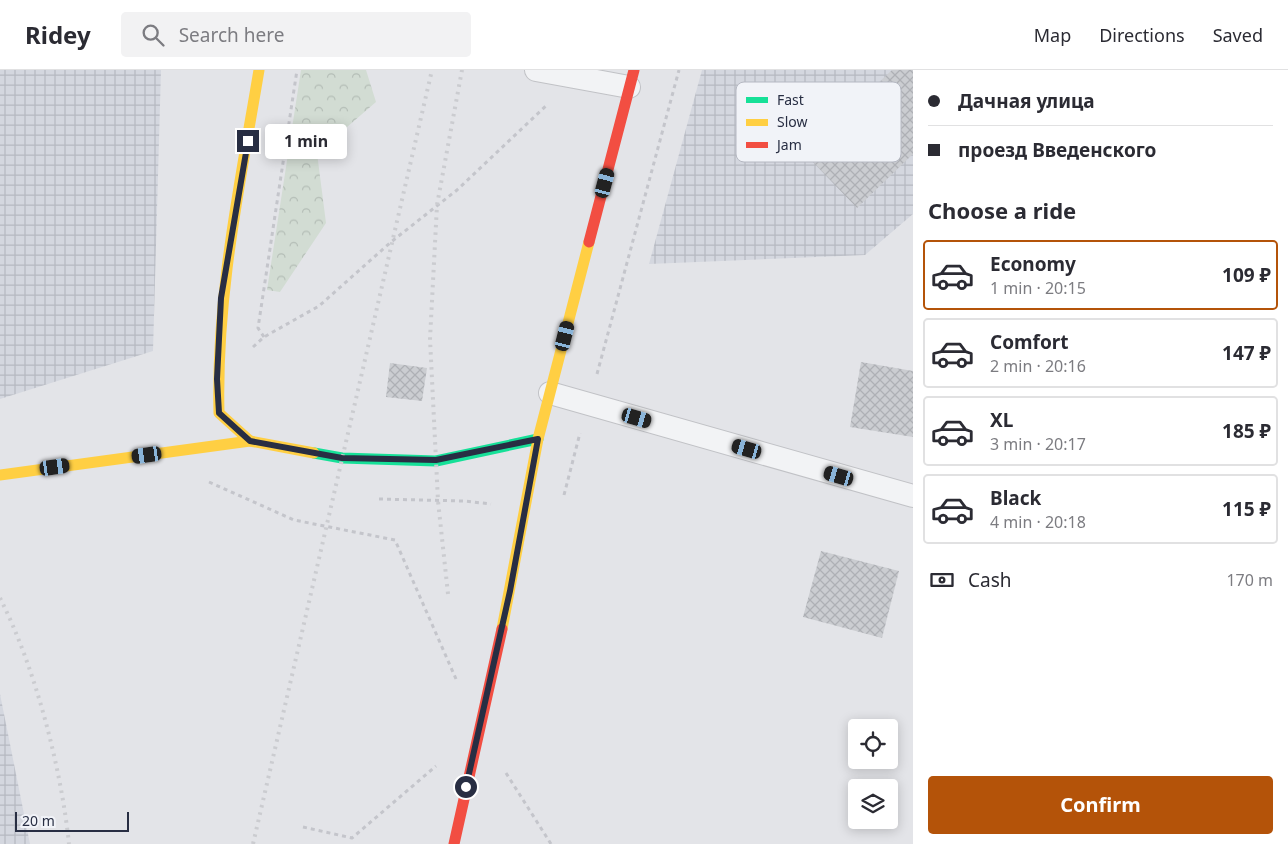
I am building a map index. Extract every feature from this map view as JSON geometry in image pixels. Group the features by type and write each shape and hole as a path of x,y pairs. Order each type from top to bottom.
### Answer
{"street":[{"path":"250,441 219,413 217,379 221,298 259,70"},
{"path":"454,844 497,655 538,439 632,79"},
{"path":"0,474 250,441 342,458 436,460 538,439"}],"lane":[{"path":"536,70 577,77 632,79"},
{"path":"550,393 913,496"}],"path":[{"path":"264,336 258,328 298,70"},
{"path":"564,497 679,70"},
{"path":"217,379 264,336 319,306 392,242 457,190 577,77"},
{"path":"165,453 204,480 294,520 396,540 458,685"},
{"path":"379,498 464,501 526,509"},
{"path":"303,826 352,838 441,762"},
{"path":"504,770 551,844"}],"shaded area":[{"path":"0,70 161,70 153,351 0,399"},
{"path":"702,70 913,70 913,214 865,255 649,264"},
{"path":"0,694 30,844 0,844"}],"green space":[{"path":"301,70 366,70 376,102 317,153 326,223 280,292 267,290"}],"building":[{"path":"892,70 913,70 913,154 857,208 813,162 901,162 901,82 879,82"},
{"path":"861,362 913,371 913,437 850,427"},
{"path":"390,363 427,368 422,401 386,397"},
{"path":"821,551 899,571 882,638 803,617"}],"railway":[{"path":"253,844 432,70"},
{"path":"448,594 438,501 430,339 437,205 462,70"},
{"path":"0,598 13,625 45,718 60,783 69,844"}],"traffic: fast":[{"path":"314,453 342,458 436,461 538,439"}],"traffic: slow":[{"path":"250,441 219,413 219,369 225,283 237,198 259,70"},
{"path":"502,629 538,439 589,242"},
{"path":"0,475 250,441 314,453"}],"traffic: jam":[{"path":"589,242 634,70"},
{"path":"454,844 502,629"}],"route":[{"path":"248,141 221,298 217,379 219,413 250,441 342,458 436,460 456,458 538,439 497,655 478,729 466,787"}]}
